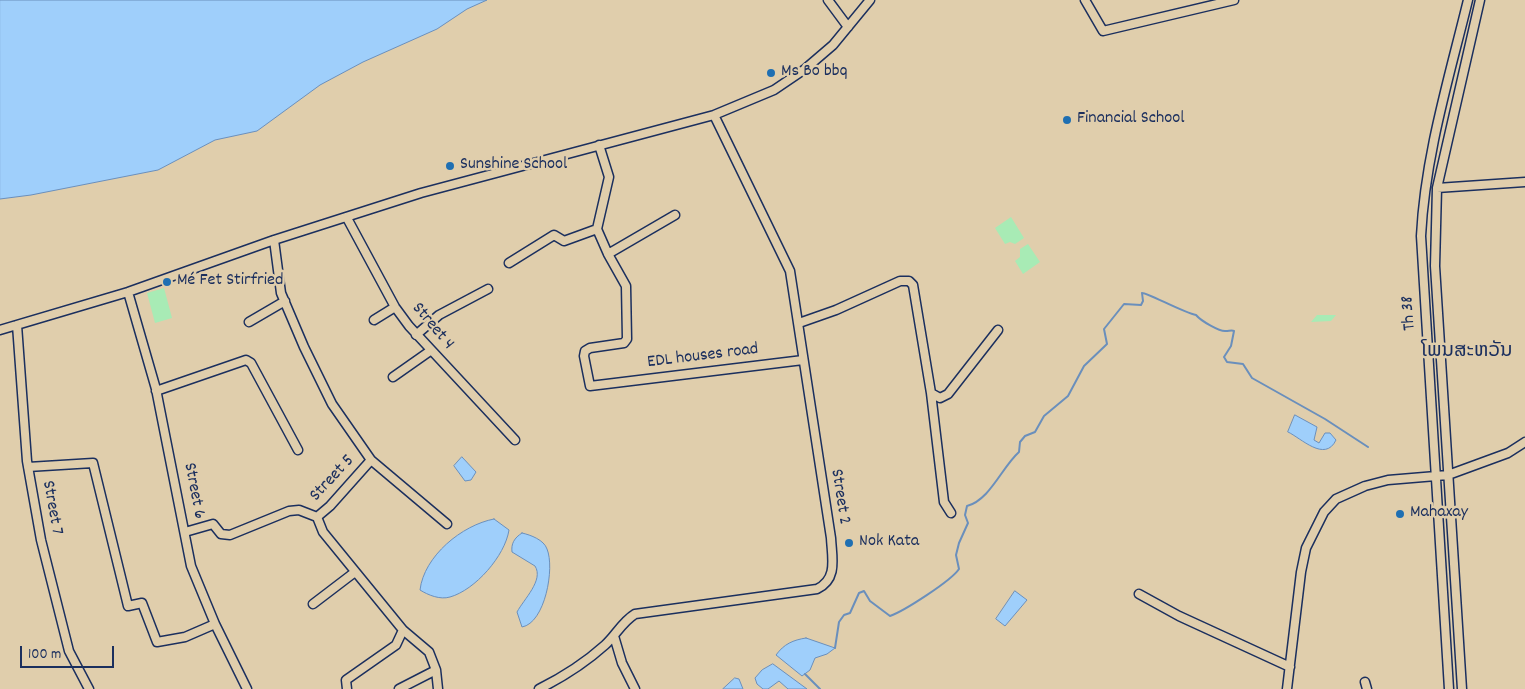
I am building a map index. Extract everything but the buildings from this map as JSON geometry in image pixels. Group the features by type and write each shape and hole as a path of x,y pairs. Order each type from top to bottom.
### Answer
{"street":[{"path":"828,0 848,27"},
{"path":"0,330 128,292 274,240 421,193 714,115 774,90 805,69 833,45 870,0"},
{"path":"1085,0 1103,31 1216,2 1234,0"},
{"name":"Th 38","path":"1449,689 1422,266 1423,205 1432,147 1468,0"},
{"name":"Th 38","path":"1462,689 1435,266 1435,206 1437,188 1480,0"},
{"name":"Street 2","path":"539,689 580,666 614,636 627,619 635,614 818,589 830,581 832,567 831,538 803,360 794,288 784,256 714,115"},
{"path":"598,145 609,178 597,229 608,254 675,215"},
{"path":"1437,188 1525,182"},
{"path":"1423,205 1435,206"},
{"name":"Street 4","path":"347,218 395,307 430,351 515,440"},
{"path":"509,263 554,235 564,241 597,229"},
{"name":"Street 5","path":"274,240 281,293 304,347 332,404 371,460 318,517 323,532 403,630 429,652 436,670 438,689"},
{"name":"EDL houses road","path":"608,254 626,286 627,339 624,342 590,348 585,351 584,356 590,386 803,360"},
{"path":"799,322 836,310 900,281 909,281 912,285 931,393 944,502 951,512"},
{"path":"416,334 439,315 488,289"},
{"name":"Street 6","path":"128,292 156,391 192,566 215,624 248,689"},
{"path":"249,322 285,301"},
{"path":"374,320 395,307"},
{"name":"Street 7","path":"17,325 28,467 40,540 69,651 89,689"},
{"path":"931,393 940,398 948,394 998,330"},
{"path":"393,377 430,351"},
{"path":"156,391 246,360 251,363 298,450"},
{"path":"1286,689 1300,572 1306,548 1324,512 1336,499 1365,486 1388,480 1448,475 1508,453 1525,442"},
{"path":"371,460 447,524"},
{"path":"28,467 93,463 128,606 142,603 156,642 185,637 215,624"},
{"path":"186,532 213,524 217,526 221,534 230,535 289,511 299,510 318,517"},
{"path":"313,604 355,572"},
{"path":"1139,594 1188,620 1290,668"},
{"path":"347,689 346,680 396,645 403,630"},
{"path":"614,636 622,663 635,689"},
{"path":"399,689 436,670"}],"green space":[{"path":"1011,217 1024,238 1015,244 1010,242 1005,244 995,228"},
{"path":"1028,244 1040,262 1023,274 1015,261 1020,257 1020,249"},
{"path":"164,288 172,318 155,323 147,293"},
{"path":"1317,315 1336,315 1331,321 1311,322"}],"water":[{"path":"0,0 487,0 467,9 437,29 363,62 320,85 257,131 215,140 158,170 31,195 0,199"},
{"path":"1295,415 1317,427 1314,440 1319,443 1325,433 1330,433 1336,440 1331,447 1319,449 1313,447 1288,432"},
{"path":"462,457 476,472 471,480 465,481 454,466"},
{"path":"494,519 509,530 502,550 479,580 460,593 446,598 427,594 420,590 423,577 429,565 446,544 470,528"},
{"path":"522,533 537,538 543,543 547,549 550,569 549,581 542,606 537,616 530,623 522,627 517,612 535,583 537,571 535,566 512,552 514,541"},
{"path":"1015,591 1027,600 1005,626 996,619"},
{"path":"806,638 835,648 827,654 815,658 810,670 802,676 776,655 789,643"},
{"path":"773,664 807,689 788,689 779,681 768,689 763,689 757,684 755,678 762,670"},
{"path":"735,678 739,679 743,689 723,689"}],"waterway":[{"path":"835,648 839,622 844,615 850,613 859,593 864,591 870,601 890,616 927,595 947,581 959,569 956,555 968,523 965,515 967,506 975,503 989,490 1019,452 1020,442 1025,436 1035,432 1044,416 1068,396 1084,366 1107,344 1104,329 1124,304 1141,305 1143,301 1142,293 1196,315 1219,330 1234,331 1231,346 1224,357 1227,362 1243,364 1252,378 1325,419 1368,447"},
{"path":"805,674 820,689"}],"place":[{"name":"Ms Bo bbq","path":"771,73"},
{"name":"Financial School","path":"1067,120"},
{"name":"Sunshine School","path":"450,166"},
{"name":"Mé Fet Stirfried","path":"167,282"},
{"name":"Mahaxay","path":"1400,514"},
{"name":"Nok Kata","path":"849,543"}],"district":[{"name":"ໂພນສະຫວັນ","path":"1467,353"}]}
